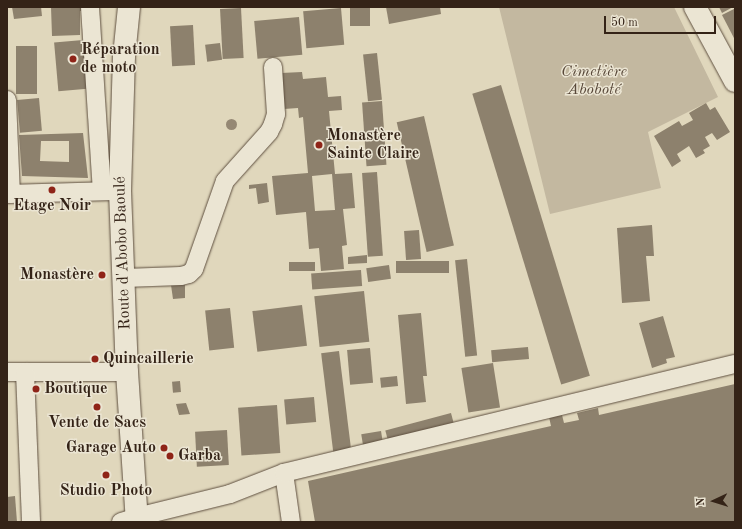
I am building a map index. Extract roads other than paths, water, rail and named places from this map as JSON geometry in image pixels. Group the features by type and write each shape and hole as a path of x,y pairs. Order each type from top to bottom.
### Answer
{"main road":[{"name":"Route d'Abobo Baoulé","path":"129,7 111,191 124,278 132,520"},
{"path":"695,7 735,81"}],"street":[{"path":"7,100 9,194 111,191 90,7"},
{"path":"124,278 181,276 189,274 194,269 225,181 269,132 273,124 276,114 273,67"},
{"path":"132,520 230,494 284,473 735,364"},
{"path":"7,372 127,372"},
{"path":"25,372 31,522"},
{"path":"284,473 291,522"}],"place":[{"name":"Réparation de moto","path":"73,59"},
{"name":"Monastère Sainte Claire","path":"319,145"},
{"name":"Etage Noir","path":"52,190"},
{"name":"Monastère","path":"102,275"},
{"name":"Quincaillerie","path":"95,359"},
{"name":"Boutique","path":"36,389"},
{"name":"Vente de Sacs","path":"97,407"},
{"name":"Garage Auto","path":"164,448"},
{"name":"Garba","path":"170,456"},
{"name":"Studio Photo","path":"106,475"}],"park label":[{"name":"Cimetière Aboboté","path":"594,81"}]}
